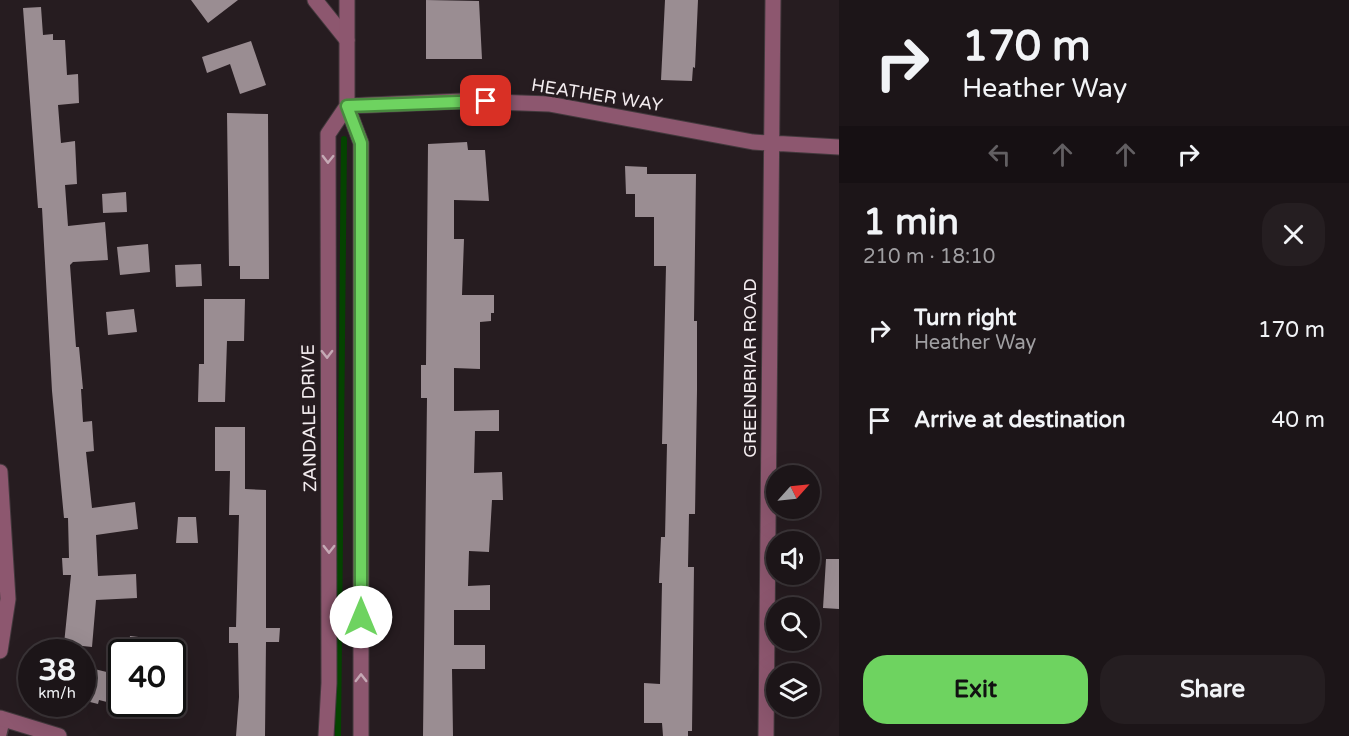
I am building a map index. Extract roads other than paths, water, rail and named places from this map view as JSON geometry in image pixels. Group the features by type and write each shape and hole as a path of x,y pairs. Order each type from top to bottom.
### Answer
{"street":[{"path":"315,0 347,40"},
{"path":"347,0 347,106 361,143 361,736"},
{"name":"GREENBRIAR ROAD","path":"766,736 773,0"},
{"name":"HEATHER WAY","path":"347,106 463,101 549,104 745,140 839,147"},
{"name":"ZANDALE DRIVE","path":"326,736 329,683 328,134 347,106"},
{"path":"0,472 8,599 0,651"},
{"path":"3,719 59,736"}],"lane":[{"path":"1,736 3,719"}],"waterway":[{"path":"338,736 344,139"}]}
